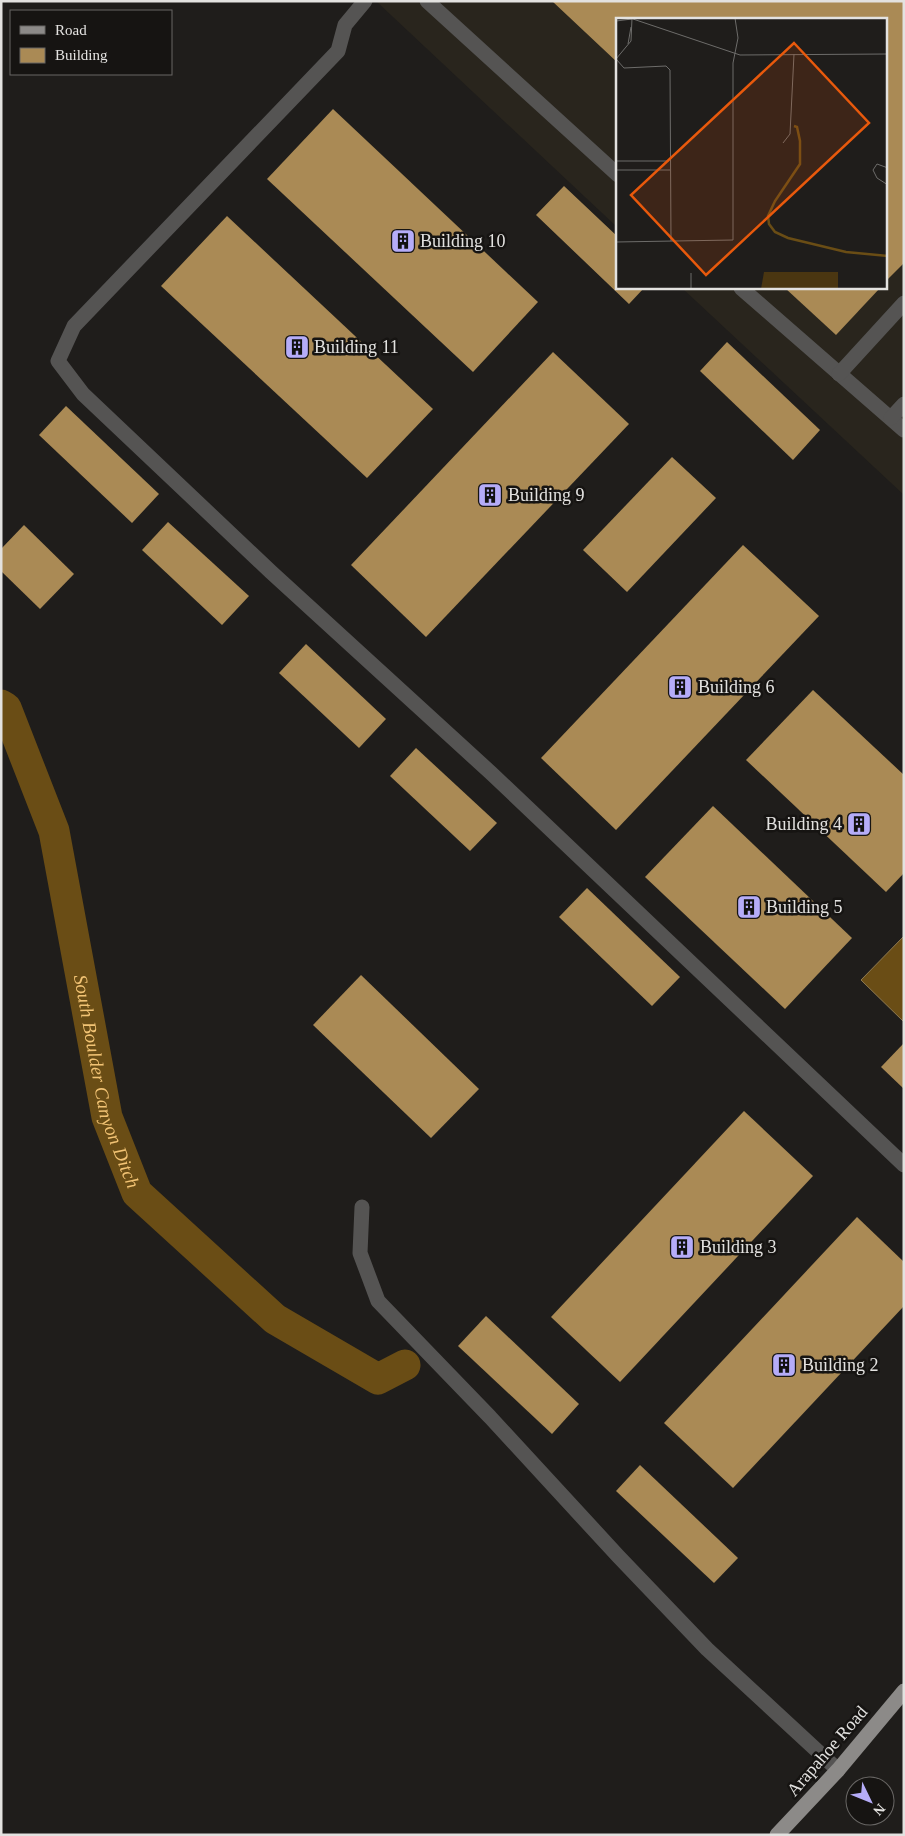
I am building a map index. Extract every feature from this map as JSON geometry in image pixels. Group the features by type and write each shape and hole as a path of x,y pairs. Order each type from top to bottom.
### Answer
{"main road":[{"name":"Arapahoe Road","path":"777,1835 838,1770 904,1691"}],"lane":[{"path":"365,1 345,25 338,51 74,326 58,361 82,394 271,572 477,760 904,1165"},
{"path":"427,1 616,173"},
{"path":"742,289 904,430"},
{"path":"839,374 904,303"},
{"path":"891,418 904,404"},
{"path":"362,1206 360,1253 378,1301 490,1417 707,1649 838,1770"}],"shaded area":[{"path":"376,1 904,1 904,495 683,289 888,289 888,18 616,18 616,226"},
{"path":"904,936 904,1020 903,1021 861,980"}],"building":[{"path":"552,1 904,1 904,263 888,279 888,18 616,18 616,61"},
{"name":"Building 10","path":"333,109 538,302 473,372 267,179"},
{"path":"564,186 616,235 616,289 643,289 629,304 536,215"},
{"name":"Building 11","path":"227,216 433,409 367,478 161,286"},
{"path":"786,289 879,289 836,335"},
{"path":"727,342 820,430 793,460 700,371"},
{"name":"Building 9","path":"553,352 629,424 426,637 351,565"},
{"path":"66,406 159,494 132,523 39,435"},
{"path":"672,457 716,498 627,592 583,550"},
{"path":"168,522 249,596 222,625 142,550"},
{"path":"24,525 74,574 40,609 1,571 1,549"},
{"name":"Building 6","path":"743,545 819,616 616,830 541,758"},
{"path":"306,644 386,719 359,748 279,673"},
{"name":"Building 4","path":"813,690 904,775 904,873 886,892 746,760"},
{"path":"416,748 497,823 470,851 390,776"},
{"name":"Building 5","path":"713,806 852,938 785,1009 645,877"},
{"path":"587,888 680,977 652,1006 559,917"},
{"path":"361,975 479,1089 431,1138 313,1025"},
{"path":"904,1043 904,1089 881,1067"},
{"name":"Building 3","path":"744,1111 813,1176 620,1382 551,1317"},
{"name":"Building 2","path":"857,1217 904,1262 904,1306 733,1488 664,1423"},
{"path":"486,1316 579,1404 552,1434 458,1346"},
{"path":"640,1465 738,1558 714,1583 616,1491"}],"waterway":[{"name":"South Boulder Canyon Ditch","path":"1,705 6,708 54,831 107,1117 137,1193 275,1319 378,1379 405,1365"}],"place":[{"name":"Building 10","path":"403,241"},
{"name":"Building 11","path":"297,347"},
{"name":"Building 9","path":"490,495"},
{"name":"Building 6","path":"680,687"},
{"name":"Building 4","path":"859,824"},
{"name":"Building 5","path":"749,907"},
{"name":"Building 3","path":"682,1247"},
{"name":"Building 2","path":"784,1365"}]}
